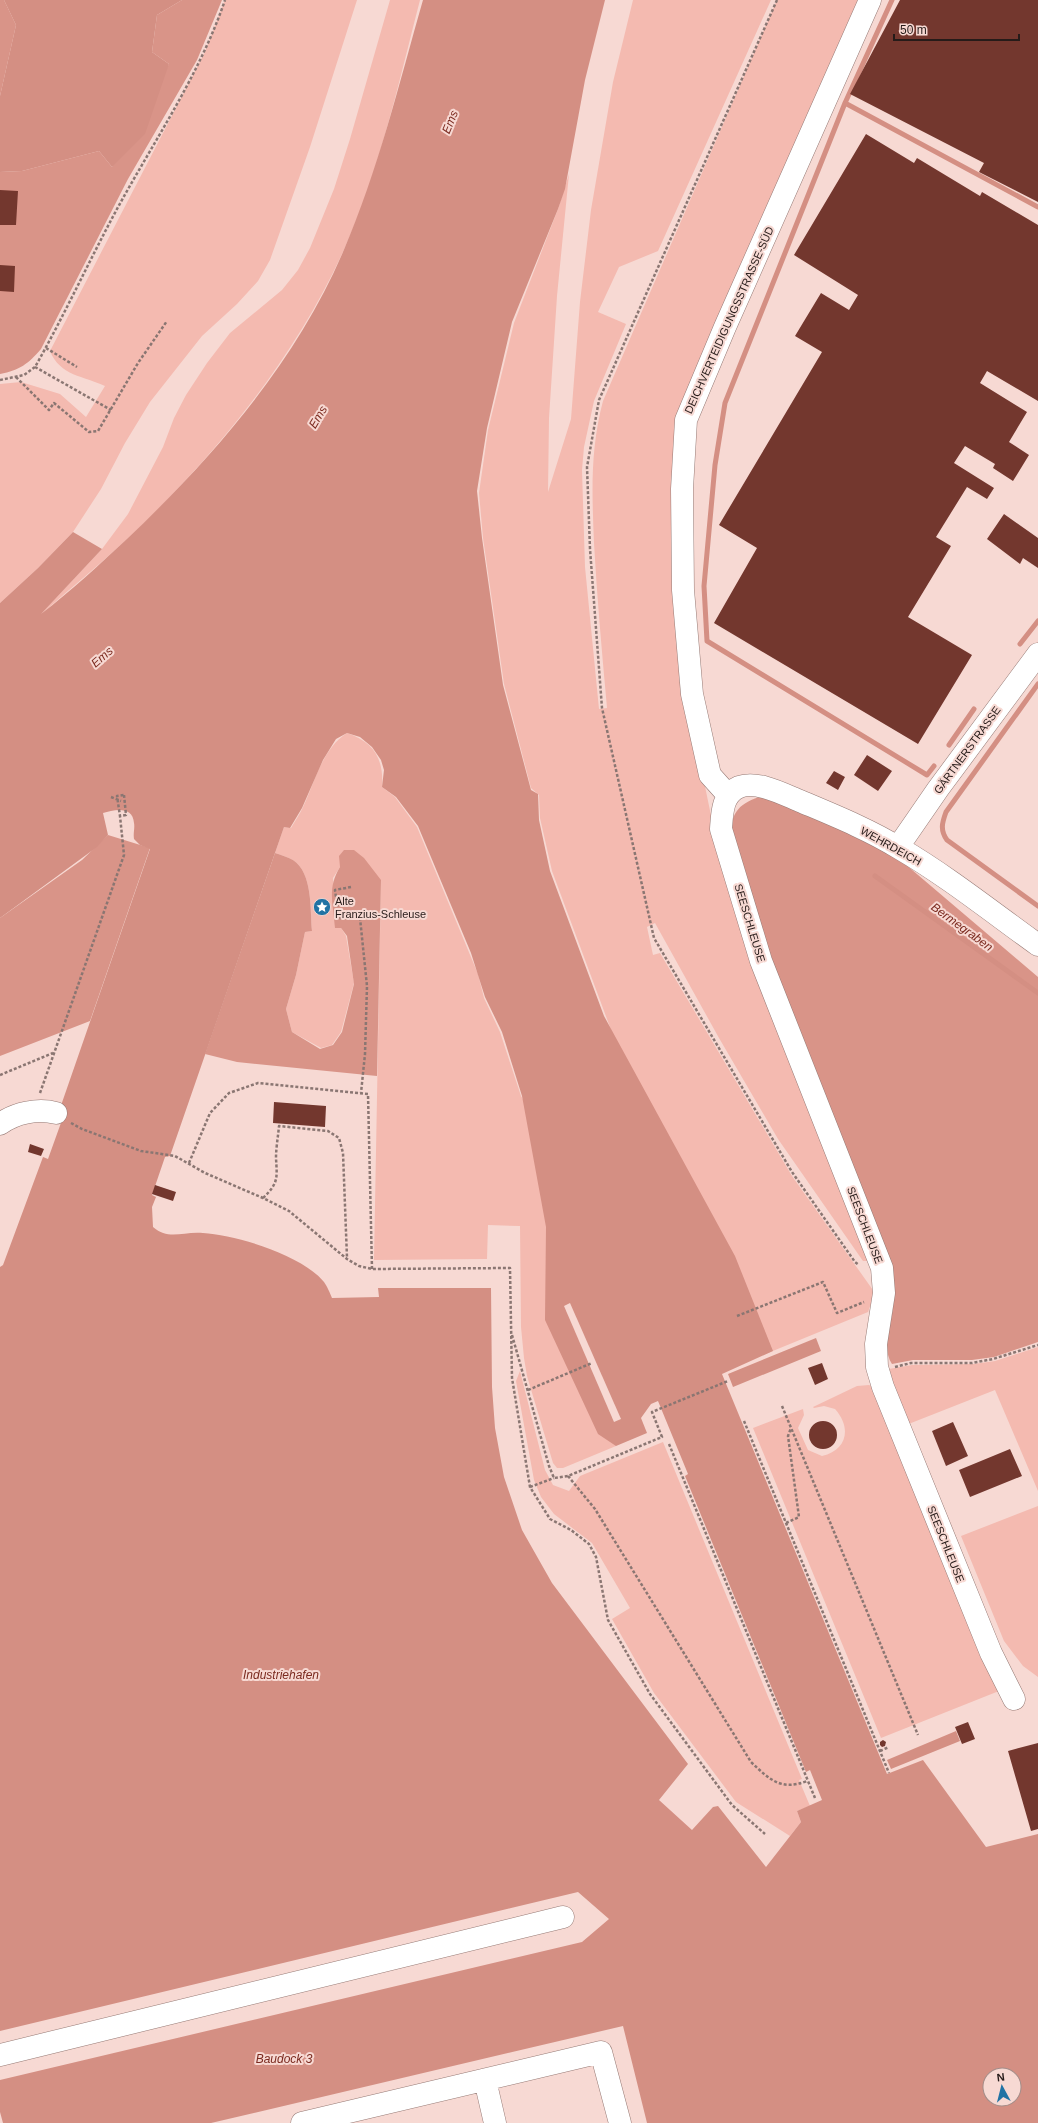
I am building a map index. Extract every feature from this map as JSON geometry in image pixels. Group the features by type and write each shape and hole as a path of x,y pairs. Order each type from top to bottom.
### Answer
{"street":[{"name":"DEICHVERTEIDIGUNGSSTRASSE-SÜD","path":"728,795 710,775 692,694 683,590 682,482 686,420 725,327 870,0"},
{"name":"GÄRTNERSTRASSE","path":"898,847 938,789 1038,654"},
{"name":"WEHRDEICH","path":"728,795 739,787 754,785 776,791 841,819 898,847 1038,945"},
{"name":"SEESCHLEUSE","path":"728,795 722,809 721,829 761,961 882,1268 884,1293 876,1344 877,1367 883,1387 991,1653 1014,1699"},
{"path":"0,1124 33,1111 46,1110 56,1112"},
{"path":"0,2055 563,1917"},
{"path":"302,2123 327,2120 601,2052 620,2123"},
{"path":"485,2080 495,2123"}],"path":[{"path":"0,380 16,377 35,367 116,210 205,52 225,0"},
{"path":"777,0 599,400 587,467 590,549 602,708 654,938 792,1172 855,1262 861,1266"},
{"path":"16,377 49,410 54,403 89,432 98,431 138,363 167,321"},
{"path":"46,348 77,367"},
{"path":"35,367 111,410"},
{"path":"33,1111 124,856 117,796 124,795 126,815 120,816"},
{"path":"111,797 121,801"},
{"path":"351,888 336,890 339,918 360,918 367,986 362,1094"},
{"path":"0,1074 54,1053"},
{"path":"189,1163 210,1113 229,1093 258,1083 368,1094 372,1269"},
{"path":"56,1112 82,1130 141,1151 175,1156 205,1173 289,1211 359,1266 372,1269 510,1268 512,1384 530,1487 550,1520 571,1530 589,1544 597,1564 608,1620 650,1694 732,1805 765,1834"},
{"path":"263,1198 272,1189 279,1169 276,1159 279,1126 328,1131 339,1138 343,1153 347,1258"},
{"path":"737,1316 823,1282 837,1313 884,1293"},
{"path":"511,1331 548,1466 554,1478"},
{"path":"877,1367 889,1368 911,1363 972,1363 994,1360 1038,1345"},
{"path":"528,1390 592,1362"},
{"path":"530,1487 554,1478 568,1476 662,1437 652,1412 728,1381"},
{"path":"782,1406 918,1735"},
{"path":"744,1421 889,1773"},
{"path":"786,1523 799,1518 788,1436 791,1428"},
{"path":"669,1444 815,1798"},
{"path":"568,1476 595,1509 752,1762 770,1779 784,1785 797,1785 807,1781"},
{"path":"880,1751 889,1747"}],"shaded area":[{"path":"0,0 4,0 16,25 0,96"},
{"path":"182,0 222,0 197,60 128,179 41,349 23,366 13,371 0,374 0,172 22,171 99,151 112,167 169,64 152,52 157,15"},
{"path":"225,0 357,0 310,147 270,260 258,281 237,304 202,336 150,402 125,443 101,489 73,532 38,568 0,603 0,384 21,382 60,394 86,417 105,386 66,370 54,359 50,351 205,52"},
{"path":"390,0 420,0 387,129 367,193 342,254 306,322 264,386 217,446 150,517 102,562 37,618 102,549 128,514 163,447 174,418 186,395 207,363 230,333 282,290 298,270 310,248 334,189"},
{"path":"633,0 771,0 658,251 619,267 598,312 626,324 594,401 584,447 582,470 585,567 599,709 607,708 595,564 593,472 596,437 603,401 777,0 864,0 682,419 700,762 715,835 868,1261 863,1261 778,1139 719,1038 655,923 647,927 653,955 660,953 792,1176 875,1293 868,1312 763,1355 659,1159 552,871 540,818 539,795 531,788 504,684 483,538 479,493 488,430 514,323 558,209 569,174 557,296 549,418 548,492 571,419 580,302 591,210 613,82"},
{"path":"347,733 364,741 375,753 381,768 382,787 395,797 417,827 478,974 484,998 500,1032 521,1096 542,1132 565,1331 616,1446 563,1468 557,1468 553,1463 527,1376 521,1327 520,1226 488,1225 487,1259 374,1260 381,880 340,867 333,878 336,928 341,928 346,936 354,983 341,1032 332,1045 321,1048 292,1032 286,1009 296,975 305,932 312,931 309,892 304,874 299,866 293,860 275,853 284,827 291,828 302,810 325,757 338,740"},
{"path":"759,797 778,800 891,852 1038,977 1038,1342 994,1357 972,1360 913,1360 892,1364 887,1351 887,1343 892,1313 893,1284 768,959 730,837 732,822 737,811 745,803"},
{"path":"108,835 150,848 90,1021 0,1056 0,918 82,860"},
{"path":"344,850 354,850 364,858 381,880 377,1076 237,1062 205,1054 275,853 293,860 299,866 304,874 309,892 312,931 305,932 296,975 286,1009 292,1032 320,1049 333,1045 342,1032 354,984 347,936 341,928 335,928 332,889 333,882 340,867 339,856"},
{"path":"1038,1347 1038,1491 995,1390 906,1425 883,1370 912,1365 974,1364 995,1361"},
{"path":"520,1371 545,1470 553,1485 569,1491 580,1476 663,1442 802,1779 799,1780 810,1806 797,1811 801,1822 790,1836 736,1802 654,1693 612,1619 630,1608 592,1543 554,1514 541,1497 534,1480 516,1381"},
{"path":"869,1385 873,1387 999,1691 881,1738 753,1428 803,1409 804,1415 798,1428 808,1450 822,1456 837,1449 842,1444 845,1431 844,1424 835,1409 824,1406 813,1407 857,1386"},
{"path":"1038,1506 1038,1677 1023,1666 1004,1641 961,1536"}],"water":[{"path":"4,0 182,0 157,15 152,52 169,64 145,134 112,167 99,151 22,171 0,172 0,96 16,25"},
{"path":"423,0 605,0 585,80 565,189 512,322 487,428 477,491 482,538 503,685 531,790 538,794 539,820 550,871 604,1016 735,1256 773,1351 722,1374 887,1774 923,1760 986,1847 1038,1834 1038,2123 647,2123 623,2026 211,2123 3,2123 0,2112 0,2080 582,1942 609,1919 578,1892 0,2031 0,1267 3,1265 43,1157 48,1159 62,1120 57,1117 150,849 140,845 134,839 133,818 127,811 113,810 103,813 108,835 97,847 0,918 0,603 38,568 73,532 102,549 41,614 96,567 160,507 250,406 302,332 324,293 356,221 377,159","holes":["347,733 360,737 372,747 381,760 384,770 382,787 396,797 418,826 471,953 485,997 502,1032 522,1096 546,1227 545,1320 598,1434 616,1446 647,1433 641,1418 651,1404 658,1401 688,1474 685,1476 806,1772 810,1770 822,1800 797,1811 801,1822 766,1867 718,1806 713,1807 692,1830 659,1800 688,1764 552,1583 522,1530 504,1477 495,1428 492,1387 491,1288 378,1288 379,1297 332,1298 324,1282 314,1272 285,1255 268,1248 233,1238 203,1233 165,1234 153,1227 152,1207 156,1197 152,1195 165,1157 170,1156 284,827 290,828 302,808 323,760 336,739"]},
{"path":"816,1338 821,1351 733,1387 728,1374"},
{"path":"956,1731 960,1741 891,1769 887,1760"}],"pier":[{"path":"570,1303 621,1419 614,1422 564,1306"}],"building":[{"path":"900,0 1038,0 1038,202 979,172 984,163 850,94"},
{"path":"866,134 914,163 917,158 980,196 982,192 1038,225 1038,401 987,371 980,383 1027,412 1009,442 1029,455 1013,481 993,468 995,464 965,446 954,463 994,488 987,499 967,487 936,537 951,546 908,617 972,655 918,744 714,623 757,548 719,525 822,352 795,336 821,293 849,310 858,295 794,255"},
{"path":"0,190 18,191 16,225 0,225"},
{"path":"0,265 15,266 14,292 0,291"},
{"path":"1004,514 1038,538 1038,568 1023,558 1020,564 987,539"},
{"path":"867,755 892,771 878,791 854,775"},
{"path":"834,771 845,777 838,790 826,783"},
{"path":"274,1102 326,1106 325,1127 273,1123"},
{"path":"30,1144 44,1149 41,1156 28,1152"},
{"path":"155,1185 176,1192 173,1201 152,1194"},
{"path":"822,1363 828,1379 815,1385 808,1368"},
{"path":"823,1421 833,1425 837,1435 833,1445 823,1449 813,1445 809,1435 813,1425"},
{"path":"953,1422 968,1456 946,1466 932,1431"},
{"path":"1010,1449 1022,1476 970,1497 959,1470"},
{"path":"968,1722 975,1739 962,1744 955,1727"},
{"path":"883,1740 886,1742 885,1746 882,1747 880,1742"},
{"path":"1038,1743 1038,1829 1031,1831 1008,1751"}],"waterway":[{"path":"892,0 845,103 725,403 715,465 704,586 707,641 927,775 934,766"},
{"path":"845,103 1038,207"},
{"path":"1020,644 1038,621"},
{"path":"1038,684 946,812 942,826 943,833 947,840 1038,906"},
{"path":"949,745 974,709"},
{"name":"Bermegraben","path":"875,876 1038,993"}],"place":[{"name":"Alte Franzius-Schleuse","path":"322,907"}],"water label":[{"name":"Ems","path":"450,122"},
{"name":"Ems","path":"318,417"},
{"name":"Ems","path":"102,657"},
{"name":"Industriehafen","path":"281,1675"},
{"name":"Baudock 3","path":"284,2059"}]}
